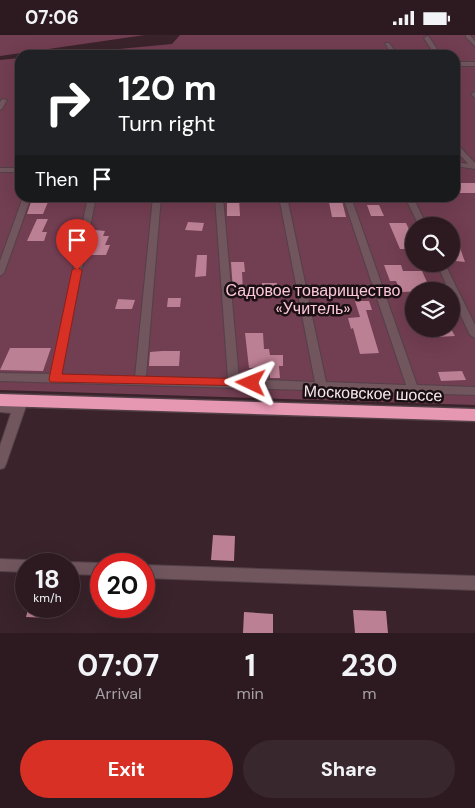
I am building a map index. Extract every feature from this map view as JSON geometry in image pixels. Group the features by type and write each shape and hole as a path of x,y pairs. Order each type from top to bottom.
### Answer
{"highway":[{"name":"Московское шоссе","path":"0,400 20,405 475,415"}],"street":[{"path":"468,36 475,44"},
{"path":"427,37 435,50"},
{"path":"387,44 391,50"},
{"path":"460,64 475,64"},
{"path":"0,108 4,100"},
{"path":"460,150 475,167"},
{"path":"460,165 475,167"},
{"path":"0,170 15,169"},
{"path":"0,273 25,202"},
{"path":"55,379 91,202"},
{"path":"140,381 157,202"},
{"path":"219,202 234,383"},
{"path":"284,202 321,385"},
{"path":"349,202 414,389"},
{"path":"411,202 419,217"},
{"path":"445,272 475,335"},
{"path":"0,377 475,391"},
{"path":"0,408 20,405 0,464"},
{"path":"0,565 15,566"},
{"path":"155,571 475,583"}],"green space":[{"path":"0,35 145,35 41,50 15,50 15,54 0,56"},
{"name":"Садовое товарищество «Учитель»","path":"180,35 475,35 475,405 0,390 0,60 15,58 15,202 460,202 460,50 108,50 172,44"}],"building":[{"path":"460,183 475,183 475,193 460,193"},
{"path":"31,202 48,202 43,214 27,214"},
{"path":"227,202 239,202 240,216 227,216"},
{"path":"329,202 342,202 346,217 332,217"},
{"path":"367,205 379,205 384,216 371,216"},
{"path":"37,219 48,219 42,232 47,232 44,241 27,241"},
{"path":"188,222 204,223 202,231 185,230"},
{"path":"389,223 405,223 405,249 400,249"},
{"path":"95,230 105,231 103,236 109,236 105,245 110,245 106,255 88,255"},
{"path":"460,248 465,262 460,261"},
{"path":"197,255 207,255 206,276 195,277"},
{"path":"231,262 244,262 245,272 242,272 243,291 233,291"},
{"path":"384,265 401,265 405,272 422,272 427,282 405,282 405,292 401,292 396,281 390,281"},
{"path":"262,283 277,283 278,294 262,294"},
{"path":"168,298 181,298 180,307 167,307"},
{"path":"118,299 135,300 132,309 115,309"},
{"path":"355,301 369,301 372,310 366,310 379,353 360,354 353,328 351,329 348,318 360,317"},
{"path":"245,333 263,333 264,349 269,349 270,355 283,355 283,366 279,366 280,378 270,378 270,367 249,368"},
{"path":"10,348 51,348 43,371 0,370"},
{"path":"180,351 179,366 149,366 150,352"},
{"path":"462,371 466,380 441,381 438,372"},
{"path":"213,535 235,536 234,561 211,560"},
{"path":"353,610 386,611 388,633 355,633"},
{"path":"244,612 273,614 273,633 243,633"}],"route":[{"path":"77,270 55,379 251,383"}]}
